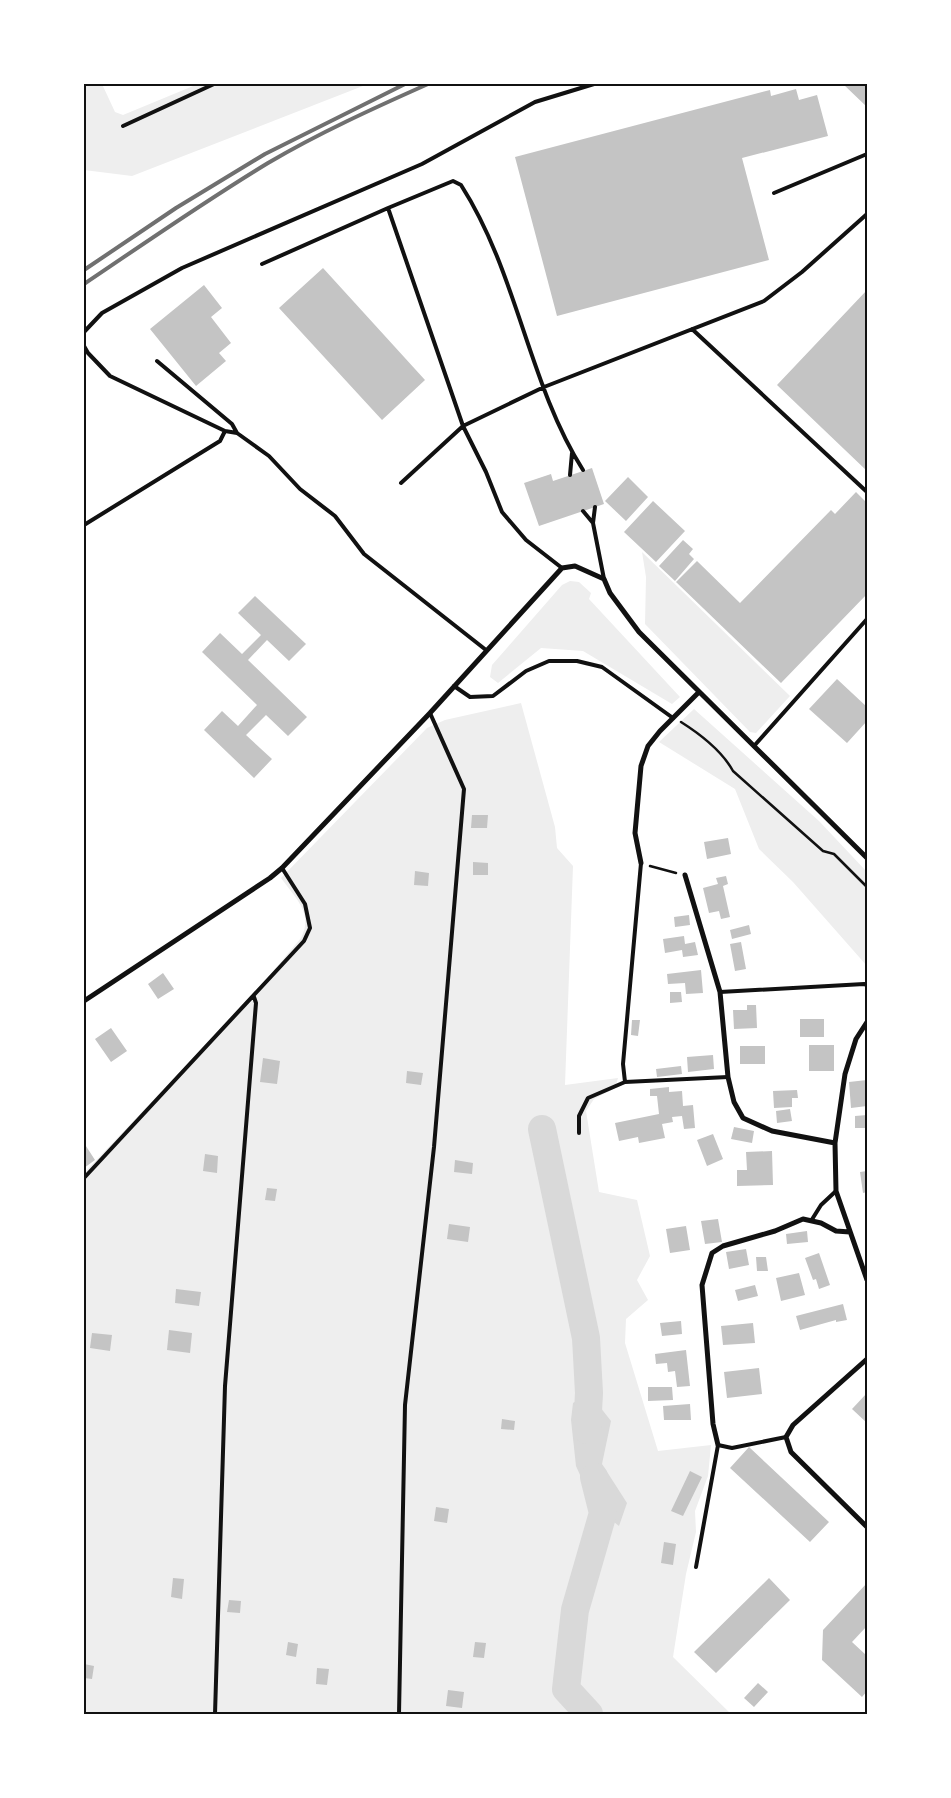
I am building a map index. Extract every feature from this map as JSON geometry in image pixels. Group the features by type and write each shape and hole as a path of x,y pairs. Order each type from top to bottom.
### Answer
{"street":[{"path":"84,1001 270,878 282,868 430,714 562,568 575,566 604,579 610,593 640,632 867,858"},
{"path":"641,863 635,833 642,766 648,746 699,692"},
{"path":"685,875 720,992 728,1076 734,1102 743,1118 772,1131 835,1143"},
{"path":"867,1022 856,1039 845,1074 835,1143 836,1191 867,1280"},
{"path":"718,1445 713,1424 702,1285 712,1253 723,1246 775,1231 803,1219 821,1223 836,1231 850,1232"},
{"path":"867,1359 793,1425 786,1437 791,1452 867,1527"}],"lane":[{"path":"123,126 214,84"},
{"path":"84,332 102,312 182,268 422,164 536,102 594,84"},
{"path":"774,193 867,154"},
{"path":"262,264 453,181 461,185 494,244 544,387 572,453 583,470"},
{"path":"388,208 463,426 486,472 502,512 526,540 562,568"},
{"path":"401,483 463,426 544,387 764,301 802,272 867,214"},
{"path":"692,329 867,492"},
{"path":"84,346 88,354 110,376 225,431 237,433"},
{"path":"157,360 232,424 237,433 269,456 300,489 335,516 364,554 486,650"},
{"path":"84,525 220,441 225,431"},
{"path":"570,475 572,453"},
{"path":"595,507 593,523 604,579"},
{"path":"583,511 593,523"},
{"path":"754,746 867,619"},
{"path":"454,686 470,697 493,696 526,671 549,661 577,661 602,667 673,718"},
{"path":"399,1714 405,1405 434,1147 464,789 430,714"},
{"path":"625,1082 623,1064 641,863"},
{"path":"84,1178 304,941 310,928 305,904 282,868"},
{"path":"720,992 855,984 867,985"},
{"path":"215,1714 225,1386 256,1004 254,997"},
{"path":"579,1133 579,1116 588,1098 625,1082 728,1076"},
{"path":"812,1221 821,1204 836,1191"},
{"path":"696,1567 718,1445 732,1448 786,1437"}],"path":[{"path":"673,718 694,730 728,762 733,771 823,851 834,854 867,887"},
{"path":"641,863 685,875"}],"shaded area":[{"path":"84,84 102,84 115,112 123,115 198,84 368,84 132,176 84,170"},
{"path":"642,552 790,696 756,733 750,732 645,624 646,577"},
{"path":"570,581 579,582 591,593 589,599 680,697 672,704 583,651 541,648 498,683 490,677 492,665 562,585"},
{"path":"521,703 555,827 557,848 573,866 565,1085 618,1078 615,1088 594,1099 586,1111 599,1192 637,1200 650,1256 637,1280 648,1300 626,1319 625,1343 658,1451 711,1445 708,1476 695,1511 696,1532 686,1574 673,1657 731,1714 84,1714 84,1173 252,996 301,938 305,921 304,913 297,899 281,878 427,728 445,720"},
{"path":"694,709 819,821 867,872 867,966 793,882 759,849 735,789 659,742"},
{"path":"589,1393 611,1421 602,1464 627,1503 619,1526 594,1506 576,1466 571,1420 573,1403"}],"building":[{"path":"843,84 867,84 867,107"},
{"path":"796,89 799,100 817,95 828,136 742,158 769,260 557,316 515,157 770,90 771,96"},
{"path":"323,268 425,380 382,420 279,308"},
{"path":"204,285 222,308 211,317 231,343 219,353 226,361 196,386 150,329"},
{"path":"867,290 867,471 777,385"},
{"path":"592,468 604,504 539,526 524,483 551,474 553,481"},
{"path":"628,477 648,497 626,521 605,501"},
{"path":"856,492 867,503 867,594 781,683 676,582 697,561 740,603 831,510 835,514"},
{"path":"653,501 685,531 656,562 624,532"},
{"path":"683,540 693,549 689,554 694,559 675,581 659,566"},
{"path":"255,596 306,644 289,661 267,640 248,660 307,717 288,736 266,715 246,735 272,759 254,778 204,730 222,711 238,726 257,705 202,652 220,633 242,654 261,635 238,613"},
{"path":"837,679 867,707 867,721 847,743 809,709"},
{"path":"472,815 488,815 487,828 471,828"},
{"path":"728,838 731,854 707,859 704,842"},
{"path":"473,862 488,863 488,875 473,875"},
{"path":"415,871 429,873 428,886 414,885"},
{"path":"726,876 728,884 723,886 730,917 721,919 719,911 709,913 703,888 718,884 716,878"},
{"path":"689,915 690,925 675,927 674,917"},
{"path":"749,925 751,934 732,939 730,930"},
{"path":"684,936 685,944 695,942 698,955 683,957 682,950 665,953 663,939"},
{"path":"741,942 746,969 735,971 730,944"},
{"path":"701,970 703,993 686,994 685,983 668,984 667,974"},
{"path":"163,973 174,989 158,999 148,984"},
{"path":"670,992 681,992 682,1002 670,1003"},
{"path":"747,1005 756,1005 757,1028 734,1029 733,1010 747,1010"},
{"path":"800,1019 824,1019 824,1037 800,1037"},
{"path":"632,1020 640,1020 638,1036 631,1035"},
{"path":"111,1028 127,1051 111,1062 95,1039"},
{"path":"809,1045 834,1045 834,1071 809,1071"},
{"path":"740,1046 765,1046 765,1064 740,1064"},
{"path":"713,1055 714,1069 688,1072 687,1057"},
{"path":"263,1058 280,1061 277,1084 260,1082"},
{"path":"681,1066 682,1074 657,1077 656,1069"},
{"path":"407,1071 423,1073 421,1085 406,1083"},
{"path":"867,1080 867,1106 851,1108 849,1082"},
{"path":"669,1087 669,1092 682,1091 683,1106 693,1105 695,1128 684,1129 682,1116 672,1117 673,1122 662,1124 665,1138 639,1143 638,1137 619,1141 615,1123 659,1114 657,1096 650,1096 650,1089"},
{"path":"797,1090 798,1098 792,1098 792,1107 774,1108 773,1091"},
{"path":"790,1109 792,1121 777,1123 776,1111"},
{"path":"867,1115 867,1128 855,1128 855,1116"},
{"path":"734,1127 754,1131 752,1143 731,1139"},
{"path":"713,1134 723,1159 707,1166 697,1140"},
{"path":"84,1143 95,1160 84,1168"},
{"path":"772,1151 773,1185 737,1186 737,1170 747,1170 746,1152"},
{"path":"205,1154 218,1156 217,1173 203,1171"},
{"path":"455,1160 473,1163 472,1174 454,1172"},
{"path":"867,1171 867,1192 863,1193 860,1172"},
{"path":"267,1188 277,1189 275,1201 265,1200"},
{"path":"718,1219 722,1242 705,1244 701,1221"},
{"path":"449,1224 470,1227 468,1242 447,1239"},
{"path":"686,1226 690,1250 670,1253 666,1229"},
{"path":"807,1231 808,1242 787,1244 786,1234"},
{"path":"746,1249 749,1265 729,1269 726,1252"},
{"path":"819,1253 830,1285 819,1289 816,1279 813,1280 805,1258"},
{"path":"756,1257 766,1257 768,1271 757,1271"},
{"path":"799,1273 805,1295 781,1301 776,1278"},
{"path":"755,1285 758,1296 738,1301 735,1290"},
{"path":"176,1289 201,1292 199,1306 175,1303"},
{"path":"843,1304 847,1320 836,1322 836,1320 800,1330 796,1316"},
{"path":"681,1321 682,1334 662,1336 660,1323"},
{"path":"753,1323 755,1343 723,1345 721,1326"},
{"path":"169,1330 192,1333 190,1353 167,1350"},
{"path":"92,1333 112,1335 110,1351 90,1348"},
{"path":"686,1350 690,1386 677,1387 675,1371 668,1372 667,1363 656,1364 655,1354"},
{"path":"759,1368 762,1394 727,1398 724,1372"},
{"path":"648,1387 672,1387 673,1400 648,1401"},
{"path":"867,1393 867,1423 852,1409"},
{"path":"690,1404 691,1420 664,1420 663,1406"},
{"path":"502,1419 515,1421 514,1430 501,1429"},
{"path":"749,1447 829,1522 810,1542 730,1468"},
{"path":"690,1471 702,1477 683,1516 671,1511"},
{"path":"436,1507 449,1509 447,1523 434,1521"},
{"path":"664,1542 676,1544 673,1565 661,1563"},
{"path":"173,1578 184,1579 182,1599 171,1597"},
{"path":"769,1578 790,1600 716,1673 694,1652"},
{"path":"867,1583 867,1626 852,1642 866,1655 867,1653 867,1691 862,1697 822,1660 823,1630"},
{"path":"229,1600 241,1601 240,1613 227,1612"},
{"path":"288,1642 298,1644 296,1657 286,1655"},
{"path":"475,1642 486,1643 484,1658 473,1657"},
{"path":"84,1664 94,1666 92,1679 84,1678"},
{"path":"317,1668 329,1669 327,1685 316,1684"},
{"path":"758,1683 768,1692 754,1707 744,1698"},
{"path":"448,1690 464,1692 462,1708 446,1706"}],"waterway":[{"path":"542,1129 586,1338 589,1393 587,1430"},
{"path":"589,1714 566,1689 575,1610 603,1513 594,1477"}],"railway":[{"path":"84,270 176,208 265,154 405,84"},
{"path":"84,284 198,207 268,163 327,131 428,84"}]}
